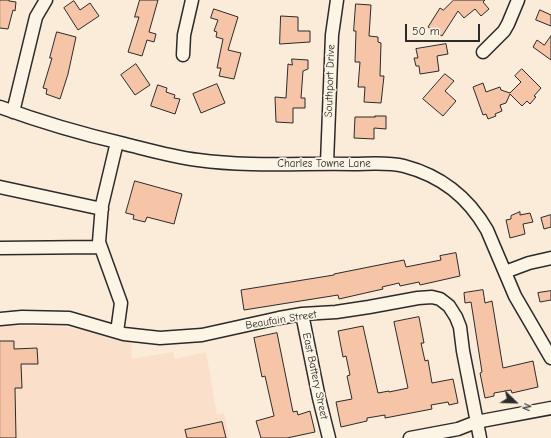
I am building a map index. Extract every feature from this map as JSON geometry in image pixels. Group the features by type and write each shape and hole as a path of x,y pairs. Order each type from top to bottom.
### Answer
{"street":[{"path":"13,112 36,17 46,0"},
{"path":"183,55 184,35 192,0"},
{"name":"Southport Drive","path":"327,163 332,35 335,0"},
{"path":"483,52 504,31 518,0"},
{"name":"Charles Towne Lane","path":"0,108 47,124 172,156 224,163 327,163 402,166 439,179 473,208 488,230 515,296 551,358"},
{"path":"117,142 102,209 99,242 121,303 117,332"},
{"path":"0,187 102,209"},
{"path":"0,248 100,247"},
{"path":"505,272 529,263 551,258"},
{"name":"Beaufain Street","path":"0,319 30,317 69,318 117,332 160,338 202,335 302,314 369,308 418,298 432,297 449,306 460,327 463,351 480,438"},
{"name":"East Battery Street","path":"302,314 319,398 329,438"},
{"path":"410,438 458,429 476,422 551,408"}],"shaded area":[{"path":"0,326 60,326 102,333 131,342 132,359 173,352 175,359 206,352 217,415 224,413 229,438 0,438"}],"building":[{"path":"0,0 16,2 15,11 13,10 8,29 0,28"},
{"path":"140,0 158,0 149,32 156,34 154,42 147,40 142,56 128,52 139,17 135,17"},
{"path":"454,0 485,0 483,2 489,9 481,16 475,9 464,18 458,11 442,36 428,27 440,8 443,10"},
{"path":"74,1 80,10 90,3 99,16 78,30 64,8"},
{"path":"356,4 371,5 369,36 378,37 378,42 381,43 380,76 384,76 381,103 364,102 365,87 358,87 360,62 355,62 356,31 354,31"},
{"path":"214,9 238,17 228,50 241,53 234,79 219,76 221,68 217,68 223,39 216,37 217,32 214,31 218,20 211,18"},
{"path":"540,10 551,15 551,26 536,20"},
{"path":"281,16 298,17 298,31 310,31 310,42 280,44"},
{"path":"57,32 76,37 68,74 60,99 46,94 47,89 43,88 52,58 50,58"},
{"path":"551,36 551,60 533,47 537,40 544,45"},
{"path":"446,44 448,54 437,56 439,71 420,74 419,66 416,66 414,58 418,58 416,49"},
{"path":"292,59 308,60 308,69 303,71 301,98 305,98 305,108 293,108 293,123 276,122 275,97 286,98 288,64 292,65"},
{"path":"136,64 150,85 135,95 121,75"},
{"path":"522,69 541,88 534,96 536,97 530,104 527,101 522,106 510,94 506,103 500,105 502,111 495,114 496,116 488,119 486,114 483,115 473,87 483,83 486,92 500,87 501,90 510,93 521,82 515,76"},
{"path":"445,74 454,81 445,91 456,101 443,116 423,99"},
{"path":"217,84 225,103 201,113 193,94"},
{"path":"158,85 167,88 166,92 175,95 174,98 180,99 175,114 151,106"},
{"path":"386,116 386,129 374,128 374,139 354,138 355,117"},
{"path":"135,181 182,194 174,224 147,217 145,222 133,219 134,215 126,213"},
{"path":"520,212 520,215 530,213 533,222 523,224 525,234 510,238 506,220 511,219 511,216"},
{"path":"551,215 551,227 544,229 541,218"},
{"path":"456,253 460,276 420,285 419,282 400,286 399,283 382,287 383,289 339,299 338,295 244,310 241,290 334,275 404,260 406,267 441,260 440,256"},
{"path":"483,290 485,303 492,301 503,368 533,361 538,387 512,393 511,390 494,393 494,396 485,398 480,373 482,372 471,302 465,303 464,293"},
{"path":"551,291 551,300 540,302 538,293"},
{"path":"419,317 424,343 421,343 425,361 428,360 432,383 453,379 458,403 449,405 448,402 431,405 432,409 385,418 385,415 367,418 367,421 341,427 336,402 352,399 347,376 350,375 346,356 343,357 338,331 363,326 378,393 389,392 408,388 394,322"},
{"path":"277,333 293,412 297,411 298,415 310,411 315,432 287,438 261,438 256,421 274,416 265,376 262,377 254,338"},
{"path":"0,341 14,341 14,349 37,348 38,364 21,364 22,388 15,388 16,438 0,438"},
{"path":"222,422 226,438 187,438 185,430"}]}
